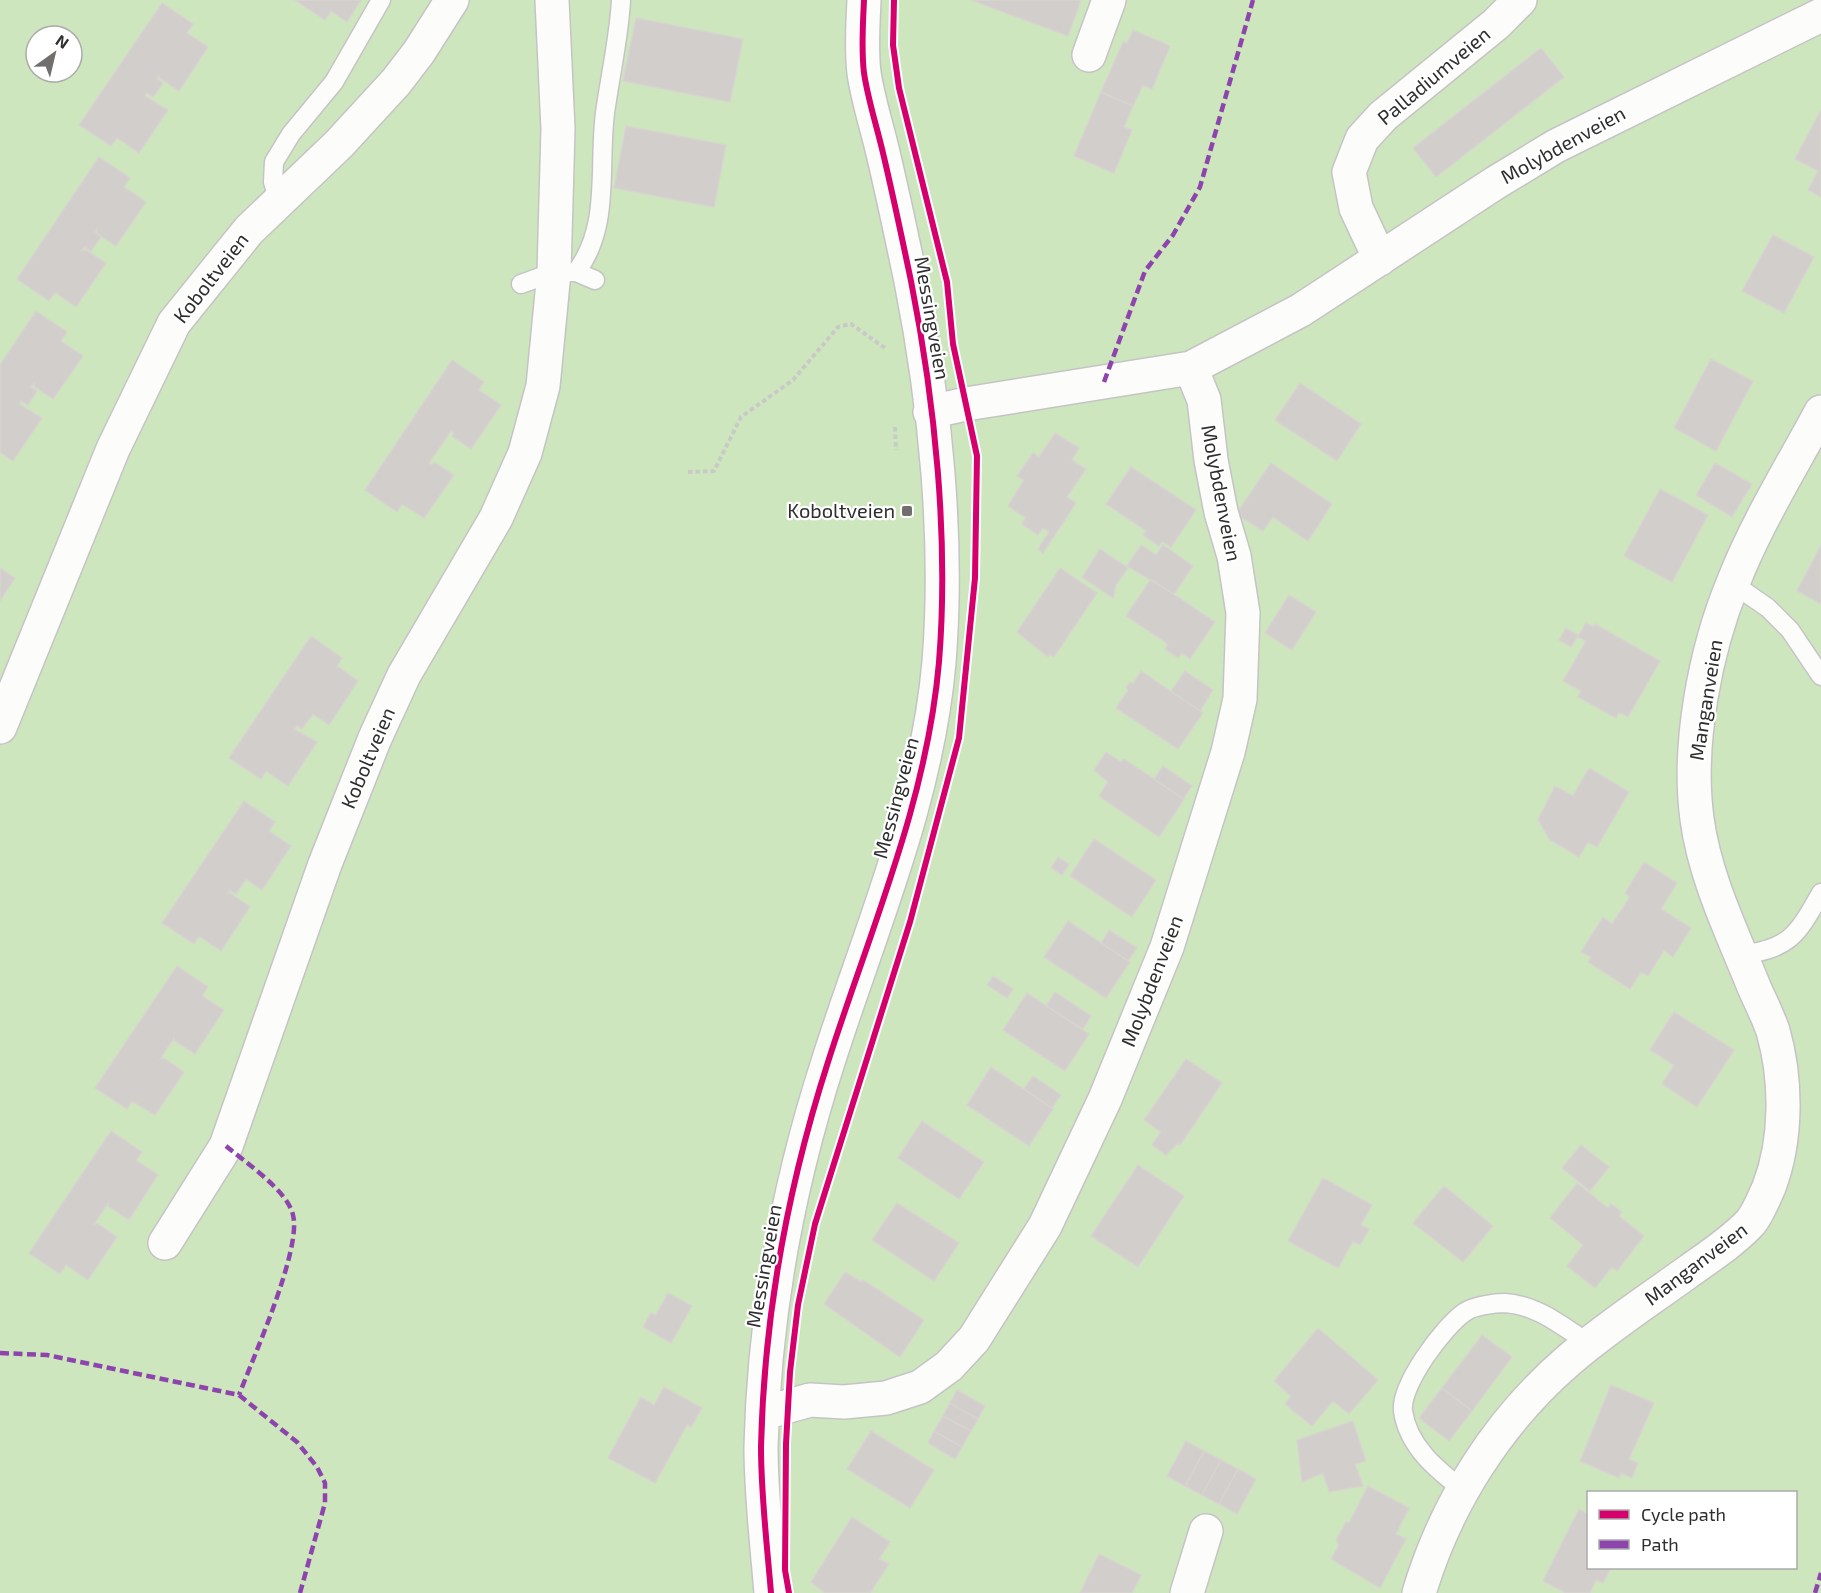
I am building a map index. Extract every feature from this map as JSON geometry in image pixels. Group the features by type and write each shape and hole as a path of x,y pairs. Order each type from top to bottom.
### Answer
{"street":[{"name":"Koboltveien","path":"0,727 113,449 174,323 195,293 249,230 339,144 396,82 419,52 452,0"},
{"name":"Koboltveien","path":"165,1243 226,1146 325,864 375,738 410,665 496,518 525,453 543,386 565,272 552,0"},
{"name":"Messingveien","path":"771,1593 764,1534 761,1446 769,1325 780,1240 827,1063 900,854 926,759 939,661 941,559 923,348 913,291 865,75 864,0"},
{"path":"1089,55 1109,0"},
{"name":"Palladiumveien","path":"1380,259 1356,208 1349,172 1362,139 1383,116 1496,24 1520,0"},
{"name":"Molybdenveien","path":"930,412 966,404 1191,368 1301,310 1556,146 1821,15"},
{"name":"Molybdenveien","path":"764,1413 810,1400 844,1402 886,1398 920,1387 949,1366 974,1339 1045,1226 1066,1187 1110,1088 1167,947 1228,752 1240,699 1243,613 1234,556 1221,512 1213,470 1204,400 1191,368"},
{"name":"Manganveien","path":"1419,1593 1445,1519 1496,1438 1533,1395 1590,1344 1723,1247 1752,1221 1769,1186 1784,1115 1773,1032 1707,868 1697,818 1694,769 1698,723 1707,673 1716,632 1732,583 1752,540 1821,412"},
{"path":"1187,1593 1206,1531"}],"lane":[{"path":"279,201 273,182 274,162 291,134 334,82 381,0"},
{"name":"Koboltveien","path":"565,272 588,256 598,223 605,116 621,0"},
{"path":"521,284 565,272 595,280"},
{"path":"1732,583 1768,609 1790,630 1821,676"},
{"path":"1742,956 1769,952 1792,938 1821,893"},
{"path":"1462,1489 1434,1468 1417,1446 1403,1410 1415,1373 1436,1340 1466,1311 1503,1303 1534,1308 1590,1344"}],"path":[{"path":"688,472 714,471 741,417 793,380 838,327 851,324 891,352"}],"green space":[{"path":"0,0 1821,0 1821,1593 0,1593"}],"building":[{"path":"295,0 361,0 347,22 331,11 325,20"},
{"path":"971,0 1081,0 1068,36"},
{"path":"162,3 193,24 187,33 208,47 179,91 159,75 157,79 163,83 153,97 147,93 145,96 168,110 139,153 117,138 111,146 79,125"},
{"path":"636,18 743,39 730,102 623,81"},
{"path":"1133,30 1170,46 1152,89 1143,85 1133,106 1101,92 1123,42 1127,43"},
{"path":"1541,48 1564,77 1436,177 1413,148"},
{"path":"1101,92 1133,106 1124,127 1132,130 1114,173 1074,156"},
{"path":"1821,110 1821,197 1808,190 1818,171 1795,159"},
{"path":"626,126 726,145 714,207 614,188"},
{"path":"99,157 130,178 124,187 146,202 116,246 97,233 97,229 95,232 101,237 91,251 85,247 82,250 86,250 106,263 76,307 55,292 49,301 17,279"},
{"path":"1773,235 1814,257 1784,313 1742,291"},
{"path":"36,311 67,332 61,341 83,356 53,399 34,386 34,383 31,387 37,391 28,405 21,401 19,404 42,418 13,461 0,452 0,365"},
{"path":"1711,359 1753,381 1716,451 1674,428"},
{"path":"452,360 484,382 479,390 501,405 471,449 452,436 454,433 451,431 429,463 432,465 434,462 454,475 424,518 402,504 397,512 365,490"},
{"path":"1300,383 1361,424 1337,461 1275,420"},
{"path":"1055,433 1079,448 1072,460 1086,469 1067,497 1076,503 1043,553 1038,549 1049,532 1043,528 1038,535 1022,524 1026,518 1008,506 1024,480 1017,476 1033,453 1039,457"},
{"path":"1271,463 1332,504 1308,541 1273,517 1263,531 1236,514"},
{"path":"1715,463 1752,484 1732,517 1696,495"},
{"path":"1131,467 1196,510 1171,547 1162,541 1159,546 1143,535 1146,531 1106,504"},
{"path":"1660,489 1708,515 1672,582 1624,556"},
{"path":"1141,545 1156,555 1163,545 1193,566 1174,594 1127,566"},
{"path":"1821,545 1821,604 1797,591"},
{"path":"1100,549 1128,568 1116,585 1113,598 1082,577"},
{"path":"0,568 15,578 0,601"},
{"path":"1060,568 1097,593 1054,657 1050,654 1048,657 1017,632"},
{"path":"1151,579 1215,622 1190,659 1182,653 1178,658 1165,649 1168,644 1126,616"},
{"path":"1289,595 1316,612 1292,650 1265,633"},
{"path":"1586,623 1593,627 1595,624 1660,661 1628,717 1619,712 1616,718 1578,697 1581,691 1563,681 1586,641 1578,637"},
{"path":"1566,628 1578,635 1571,647 1559,640"},
{"path":"311,636 342,658 337,666 358,681 329,725 313,714 302,729 297,726 294,729 317,742 288,786 266,771 261,779 229,758"},
{"path":"1141,671 1203,713 1178,749 1116,708 1128,690 1126,688 1130,682 1133,684"},
{"path":"1185,671 1213,690 1200,711 1171,691"},
{"path":"1106,752 1121,762 1124,759 1184,799 1159,837 1099,796 1108,782 1094,770"},
{"path":"1163,766 1192,786 1183,799 1154,779"},
{"path":"1589,768 1629,792 1597,847 1588,842 1579,857 1550,840 1538,820 1555,786 1573,796"},
{"path":"244,801 275,822 269,831 291,846 262,890 246,879 236,894 230,890 227,894 230,893 250,907 221,951 199,936 194,944 162,923"},
{"path":"1094,839 1156,880 1132,917 1070,876"},
{"path":"1058,857 1069,864 1062,875 1051,868"},
{"path":"1644,862 1677,883 1661,909 1691,928 1673,957 1664,950 1648,976 1641,972 1630,989 1588,962 1591,957 1581,952 1603,917 1612,924 1630,897 1625,893"},
{"path":"1068,921 1130,962 1106,998 1044,957"},
{"path":"1109,930 1137,948 1128,961 1101,943"},
{"path":"177,966 208,987 202,996 224,1010 195,1054 174,1038 160,1059 164,1058 184,1072 155,1115 132,1101 127,1109 95,1088"},
{"path":"993,976 1013,989 1007,998 987,985"},
{"path":"1055,992 1091,1016 1083,1029 1046,1006"},
{"path":"1027,993 1089,1034 1065,1071 1003,1030"},
{"path":"1674,1012 1734,1050 1697,1107 1662,1084 1674,1065 1650,1050"},
{"path":"1186,1059 1222,1083 1180,1145 1178,1143 1166,1155 1152,1145 1161,1132 1144,1120"},
{"path":"991,1067 1053,1109 1029,1146 967,1105"},
{"path":"1033,1076 1061,1095 1052,1108 1024,1089"},
{"path":"922,1121 984,1162 959,1199 898,1158"},
{"path":"111,1131 142,1152 136,1160 158,1175 129,1220 108,1206 109,1202 94,1224 97,1223 117,1237 88,1280 66,1265 60,1274 29,1253"},
{"path":"1581,1145 1609,1167 1590,1191 1562,1168"},
{"path":"1138,1165 1184,1196 1138,1267 1091,1236"},
{"path":"1323,1178 1372,1205 1361,1225 1369,1229 1360,1245 1353,1241 1338,1268 1288,1241"},
{"path":"1577,1183 1608,1208 1611,1204 1622,1212 1619,1216 1644,1236 1617,1271 1612,1267 1595,1288 1567,1266 1583,1245 1550,1218"},
{"path":"1444,1186 1493,1226 1463,1262 1413,1223"},
{"path":"897,1203 959,1243 934,1281 872,1240"},
{"path":"845,1272 861,1282 863,1280 924,1320 900,1357 824,1304"},
{"path":"668,1293 692,1306 671,1343 643,1327 651,1313 656,1315"},
{"path":"1318,1328 1378,1380 1349,1414 1333,1401 1312,1426 1285,1404 1291,1396 1274,1381"},
{"path":"1482,1335 1512,1357 1472,1411 1442,1388"},
{"path":"1611,1385 1654,1403 1629,1459 1638,1463 1632,1478 1621,1473 1619,1478 1580,1461"},
{"path":"664,1387 702,1408 691,1427 687,1425 655,1483 608,1458 641,1397 654,1405"},
{"path":"1442,1388 1472,1411 1449,1441 1419,1418"},
{"path":"957,1390 985,1406 978,1419 950,1403"},
{"path":"950,1403 978,1419 971,1431 943,1416"},
{"path":"943,1416 971,1431 962,1447 934,1431"},
{"path":"1353,1421 1366,1461 1355,1464 1363,1486 1329,1492 1323,1473 1302,1482 1297,1440"},
{"path":"871,1431 934,1470 910,1508 847,1469"},
{"path":"934,1431 962,1447 955,1459 928,1443"},
{"path":"1186,1441 1204,1451 1185,1486 1167,1476"},
{"path":"1204,1451 1221,1460 1202,1495 1185,1486"},
{"path":"1221,1460 1238,1469 1219,1504 1202,1495"},
{"path":"1238,1469 1256,1479 1237,1514 1219,1504"},
{"path":"1368,1486 1409,1508 1396,1534 1406,1539 1380,1588 1331,1559 1339,1545 1336,1540 1346,1522 1349,1523"},
{"path":"1579,1509 1587,1513 1587,1569 1610,1569 1603,1583 1596,1580 1590,1593 1566,1593 1543,1581"},
{"path":"852,1517 890,1542 879,1559 889,1564 870,1593 825,1593 811,1582"},
{"path":"1099,1554 1141,1575 1132,1593 1080,1593"}],"marked path":[{"path":"1104,382 1145,271 1173,235 1200,187 1253,0"},
{"path":"226,1146 283,1196 293,1215 294,1231 284,1277 275,1304 239,1395"},
{"path":"0,1353 47,1355 239,1395 297,1442 317,1467 325,1483 325,1503 300,1593"},
{"path":"1815,1593 1821,1573"}],"cycle path":[{"path":"771,1593 761,1447 767,1349 781,1252 801,1156 814,1109 910,815 933,714 942,615 941,519 927,374 911,281 864,73 862,46 864,0"},
{"path":"789,1593 785,1570 786,1444 790,1372 798,1305 815,1224 910,922 959,738 975,578 977,456 953,344 947,282 899,88 893,45 894,0"}],"place":[{"name":"Koboltveien","path":"907,511"}]}
